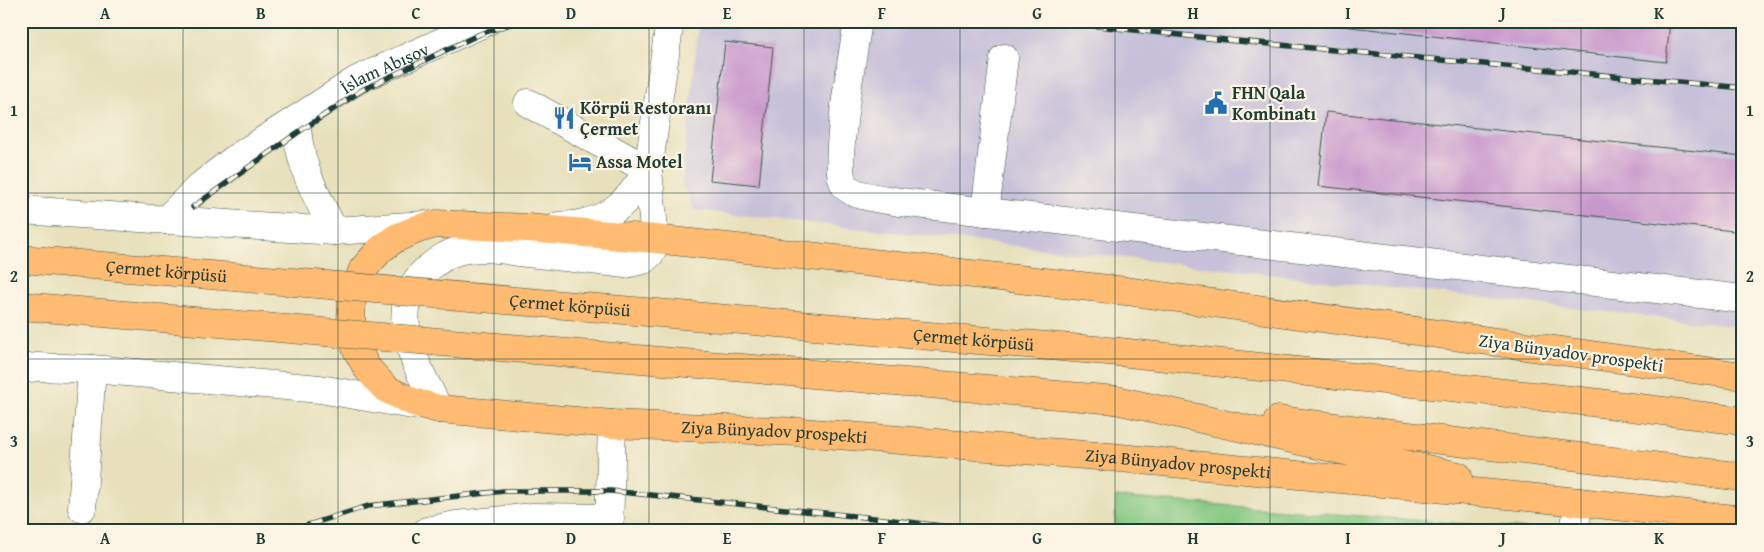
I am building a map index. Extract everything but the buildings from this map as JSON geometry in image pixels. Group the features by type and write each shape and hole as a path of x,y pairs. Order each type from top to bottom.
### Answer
{"main road":[{"name":"Ziya Bünyadov prospekti","path":"1743,376 1126,291 655,239 528,228 436,224 418,229 396,238 381,249 363,269 352,298 351,324 356,348 367,368 386,389 413,402 439,409 612,424 800,432 1101,456 1579,502 1743,520"},
{"name":"Çermet körpüsü","path":"21,260 1119,352 1591,402"},
{"path":"21,306 1116,400 1743,477"},
{"path":"1116,400 1579,502 1743,505"},
{"path":"1591,402 1743,407"},
{"path":"1591,402 1743,422"}],"street":[{"path":"439,409 420,373 410,348 404,322 407,301 419,277 438,260 458,250 485,248 624,264 643,260 650,254 655,239 648,170 670,21"},
{"path":"858,21 840,145 840,170 844,184 854,193 900,202 1743,299"},
{"name":"İslam Abışov","path":"166,220 199,187 236,158 357,80 480,23"},
{"path":"985,212 1004,58"},
{"path":"528,103 648,170"},
{"path":"297,119 297,133 302,162 334,231"},
{"path":"528,228 574,226 593,222 609,214 624,203 648,170"},
{"path":"21,210 334,231 436,224"},
{"path":"21,369 38,367 92,369 320,389 439,409"},
{"path":"82,508 92,369"},
{"path":"426,531 456,525 534,517 609,524 612,424"},
{"path":"1574,531 1579,502"}],"shaded area":[{"name":"FHN Qala Kombinatı","path":"699,21 1743,21 1743,327 694,210 682,184"}],"green space":[{"path":"1116,497 1545,530 1142,531 1115,528"}],"railway":[{"path":"193,207 297,133 362,90 480,34 519,21"},
{"path":"1052,21 1226,40 1743,88"},
{"path":"289,531 368,506 504,491 611,491 893,520 980,531"}],"place":[{"name":"FHN Qala Kombinatı","path":"1216,103"},
{"name":"Körpü Restoranı Çermet","path":"564,118"},
{"name":"Assa Motel","path":"580,162"}]}
